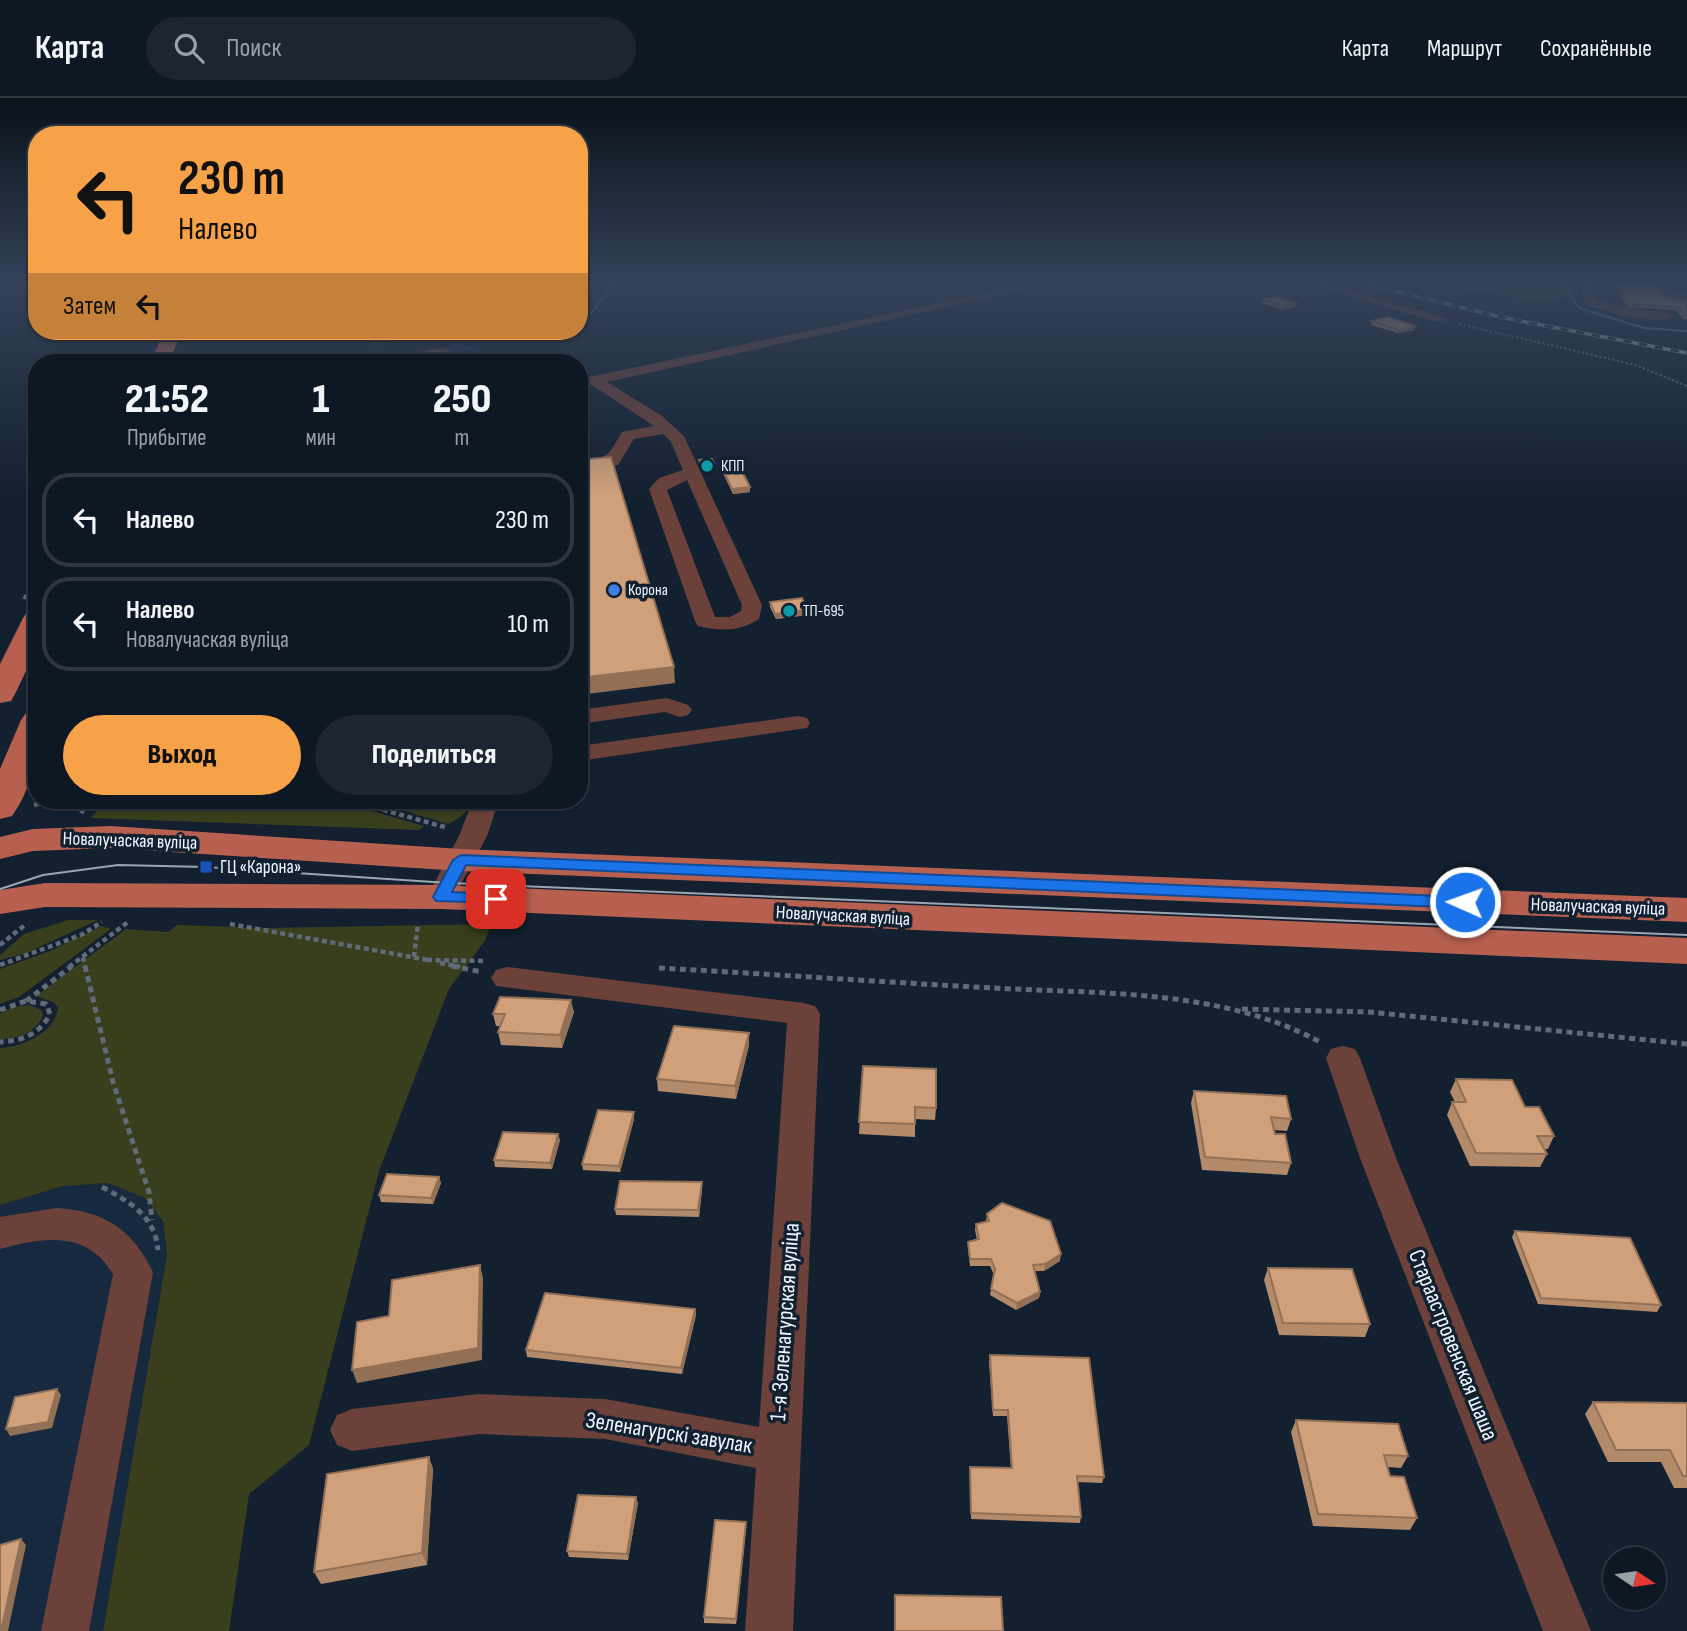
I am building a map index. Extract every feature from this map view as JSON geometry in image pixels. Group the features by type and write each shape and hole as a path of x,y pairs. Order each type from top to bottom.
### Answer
{"main road":[{"path":"0,694 28,636"},
{"path":"0,809 28,742"},
{"name":"Новалучаская вуліца","path":"0,848 33,840 111,837 461,860 1687,910"},
{"name":"Новалучаская вуліца","path":"0,902 45,895 1687,951"}],"street":[{"path":"588,382 720,354"},
{"path":"588,383 656,419 678,440 693,472 752,605 751,614 743,621 730,624 706,621 658,489 665,482 693,472"},
{"path":"588,464 616,459 622,454 628,435 666,429"},
{"path":"588,716 667,705 680,710"},
{"path":"588,753 798,723"},
{"path":"430,907 461,860 482,809"},
{"name":"1-я Зеленагурская вуліца","path":"500,969 804,1014 777,1451 769,1631"},
{"name":"Стараастровенская шаша","path":"1343,1058 1378,1158 1567,1631"},
{"path":"0,1233 38,1222 86,1226 113,1242 133,1272 65,1631"},
{"name":"Зеленагурскі завулак","path":"352,1430 479,1415 605,1419 777,1451"}],"path":[{"path":"1588,354 1636,365 1687,386"},
{"path":"414,957 430,907"},
{"path":"0,1010 26,1001 137,915"},
{"path":"0,965 81,934 104,921"},
{"path":"229,924 427,960 500,969"},
{"path":"83,957 113,1082 149,1192 152,1222"},
{"path":"427,960 500,969"},
{"path":"652,968 1131,996 1234,1009 1369,1012 1687,1044"},
{"path":"0,1042 27,1037 46,1022 50,1014 46,1004 26,1001"},
{"path":"1234,1009 1302,1028 1343,1058"}],"shaded area":[{"path":"407,354 480,354 481,354"},
{"path":"108,1183 145,1198 163,1221 167,1255 103,1631 0,1631 0,1205 63,1186"}],"green space":[{"path":"98,809 364,809 424,826 419,830 91,818"},
{"path":"398,809 466,809 463,815 448,824"},
{"path":"68,920 98,920 26,953 0,960 0,955 24,934"},
{"path":"492,924 484,942 449,989 379,1171 309,1445 249,1494 229,1631 103,1631 167,1255 163,1221 145,1198 108,1183 63,1186 0,1205 0,1048 18,1045 45,1031 56,1016 58,1007 53,1002 36,996 126,929 168,932 177,925 267,928"},
{"path":"101,926 111,929 19,997 0,1004 0,969 50,951"},
{"path":"29,1005 42,1010 40,1022 31,1031 13,1038 0,1039 0,1014 14,1007"}],"building":[{"name":"Корона","path":"611,457 674,667 588,677 588,459"},
{"path":"712,459 714,463 701,464 699,460"},
{"path":"737,461 750,487 732,489 720,463"},
{"path":"802,598 807,610 775,614 770,602"},
{"path":"500,997 571,1000 560,1035 498,1032 505,1014 493,1014"},
{"path":"674,1026 749,1033 735,1086 657,1079"},
{"path":"863,1066 936,1069 936,1108 915,1107 915,1124 859,1122"},
{"path":"1456,1079 1512,1080 1525,1107 1539,1107 1554,1136 1537,1136 1547,1154 1476,1153 1452,1102 1466,1102"},
{"path":"1194,1091 1286,1096 1291,1119 1271,1117 1275,1134 1285,1134 1291,1163 1205,1157"},
{"path":"598,1110 634,1112 619,1166 582,1164"},
{"path":"503,1132 558,1134 550,1163 494,1160"},
{"path":"387,1174 439,1177 431,1198 379,1195"},
{"path":"620,1181 702,1182 698,1210 615,1209"},
{"path":"1002,1203 1050,1221 1061,1254 1045,1264 1033,1265 1040,1292 1017,1303 991,1289 995,1269 991,1259 970,1259 968,1242 979,1239 976,1224 989,1221 987,1214"},
{"path":"1515,1231 1630,1238 1661,1305 1541,1298"},
{"path":"480,1265 478,1348 352,1370 357,1322 389,1316 392,1280"},
{"path":"1268,1268 1352,1269 1370,1324 1283,1323"},
{"path":"545,1293 695,1309 681,1368 526,1350"},
{"path":"990,1355 1089,1358 1104,1477 1077,1476 1081,1517 971,1513 970,1467 1012,1468 1008,1410 993,1410"},
{"path":"57,1389 48,1422 6,1429 15,1397"},
{"path":"1593,1402 1687,1403 1687,1476 1683,1476 1670,1450 1616,1450"},
{"path":"1296,1420 1398,1424 1408,1456 1384,1455 1390,1476 1404,1477 1417,1518 1318,1514"},
{"path":"429,1457 422,1553 314,1572 327,1474"},
{"path":"578,1495 636,1497 627,1554 567,1551"},
{"path":"715,1520 746,1522 736,1619 704,1617"},
{"path":"21,1539 1,1631 0,1631 0,1545"},
{"path":"895,1595 1001,1597 1003,1631 895,1631"}],"tram line":[{"path":"0,889 43,875 118,865 206,867 449,883 1687,935"}],"place":[{"name":"КПП","path":"707,466"},
{"name":"Корона","path":"614,590"},
{"name":"ТП-695","path":"789,611"},
{"name":"ГЦ «Карона»","path":"206,867"}],"route":[{"path":"496,899 442,897 461,860 1465,902"}]}
